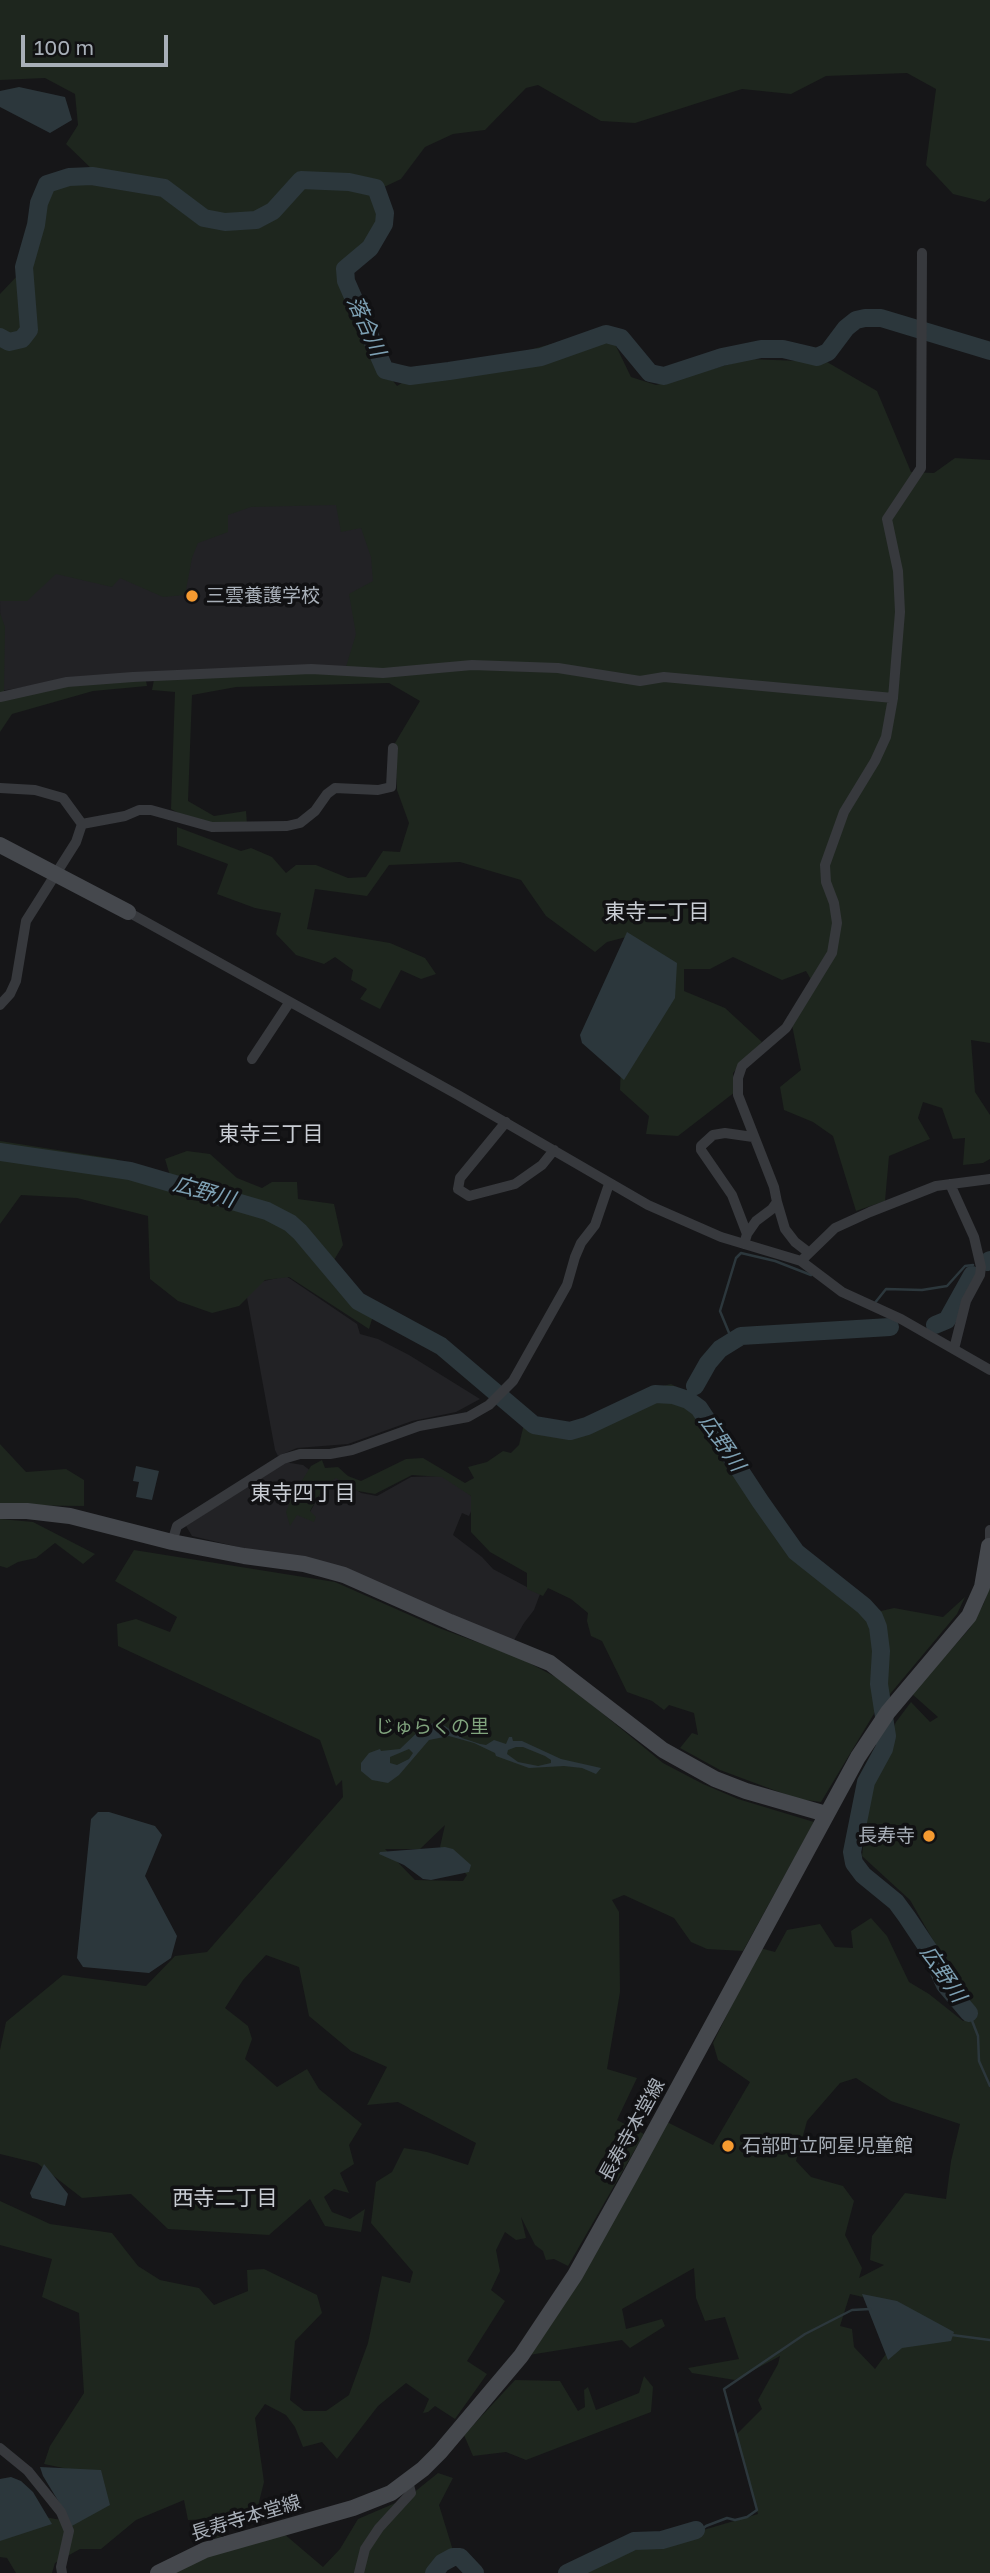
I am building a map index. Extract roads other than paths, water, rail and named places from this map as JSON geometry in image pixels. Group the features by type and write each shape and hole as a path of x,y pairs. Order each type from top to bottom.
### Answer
{"main road":[{"path":"0,845 128,912"},
{"path":"0,1511 70,1516 172,1542 304,1564 344,1575 550,1663 663,1750 715,1779 746,1791 826,1814"},
{"name":"長寿寺本堂線","path":"158,2573 205,2550 374,2501 408,2482 447,2444 521,2356 575,2275 716,2022 826,1814 875,1730 969,1616 982,1587 990,1541"}],"street":[{"path":"808,1252 785,1230 774,1186 737,1095 738,1078 742,1066 786,1028 832,953 837,923 834,903 826,882 825,865 844,812 875,761 886,737 893,698 900,612 898,571 887,519 921,467 922,253"},
{"path":"0,697 67,682 133,677 310,669 394,672 472,665 558,668 640,681 664,677 893,698"},
{"path":"82,824 125,816 139,810 151,810 212,827 287,826 300,823 335,788 378,790 391,787 393,748"},
{"path":"0,789 35,790 63,798 82,824"},
{"path":"0,1005 10,994 16,981 26,921 76,842 82,824"},
{"path":"128,912 506,1122 609,1184 694,1227 746,1239 801,1261 842,1292 901,1320 990,1370"},
{"path":"252,1059 289,1003"},
{"path":"506,1122 460,1178 458,1189 468,1196 515,1184 541,1165 554,1150"},
{"path":"746,1239 732,1195 701,1150 713,1135 725,1133 753,1137"},
{"path":"801,1261 835,1228 936,1186 990,1179"},
{"path":"172,1542 177,1526 283,1459 300,1454 330,1454 352,1450 419,1426 468,1417 489,1405 513,1381 567,1285 575,1257 581,1243 595,1225 609,1184"},
{"path":"950,1184 974,1237 981,1267 980,1275 966,1301 954,1349"},
{"path":"746,1239 777,1202"},
{"path":"0,2448 28,2471 61,2512 69,2531 62,2573"},
{"path":"359,2573 365,2549 379,2528 411,2493 408,2482"}],"waterway":[{"name":"落合川","path":"0,337 9,342 22,339 29,330 24,267 39,203 47,184 69,177 92,176 164,188 204,218 225,222 256,220 273,211 301,180 349,182 376,188 385,213 384,224 370,248 345,269 346,281 385,370 410,376 541,357 606,334 621,338 650,373 664,376 722,357 761,349 783,349 817,357 828,352 846,328 856,320 865,318 881,318 990,351"},
{"name":"広野川","path":"0,1152 130,1171 267,1211 290,1223 300,1232 358,1301 441,1346 534,1425 570,1431 587,1426 655,1394 673,1395 688,1400 699,1408 796,1552 874,1617 881,1651 879,1684 887,1736 884,1749 866,1782 852,1852 854,1863 863,1875 896,1902 929,1950 945,1985 969,2013"},
{"path":"732,1340 720,1311 736,1258 741,1253 775,1261 811,1275"},
{"path":"874,1304 886,1289 922,1290 947,1286 965,1266 973,1265"},
{"path":"935,1325 947,1320 972,1275"},
{"path":"695,1386 708,1363 720,1349 741,1336 890,1327"},
{"name":"広野川","path":"688,1400 690,1396"},
{"name":"広野川","path":"969,2013 978,2036 979,2061 990,2086"},
{"path":"696,2530 700,2531 727,2518 735,2520 747,2517 757,2510 724,2389 805,2334 852,2310 870,2309"},
{"path":"952,2335 990,2340"},
{"path":"567,2573 634,2541 662,2540 696,2530"},
{"path":"434,2573 442,2563 453,2557 460,2557 475,2573"}],"place":[{"name":"三雲養護学校","path":"192,596"},
{"name":"長寿寺","path":"929,1836"},
{"name":"石部町立阿星児童館","path":"728,2146"}],"district":[{"name":"東寺二丁目","path":"657,912"},
{"name":"東寺三丁目","path":"271,1134"},
{"name":"東寺四丁目","path":"303,1493"},
{"name":"西寺二丁目","path":"225,2198"}],"park label":[{"name":"じゅらくの里","path":"432,1727"}]}
